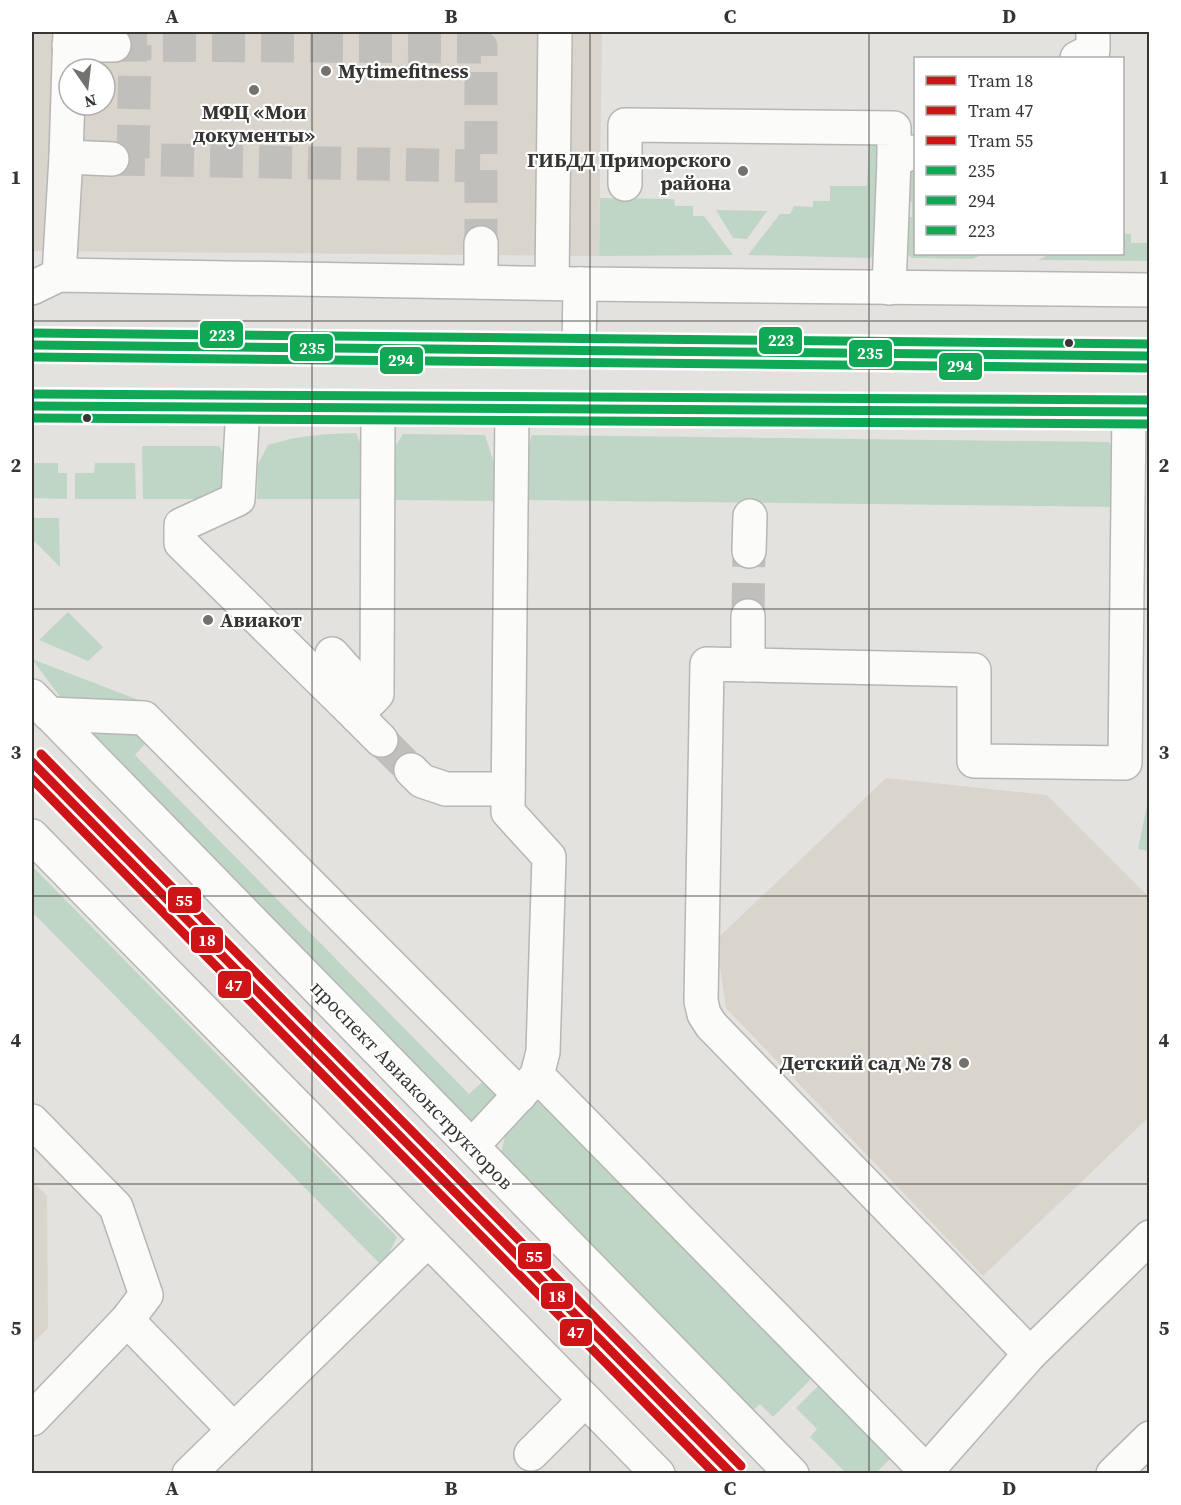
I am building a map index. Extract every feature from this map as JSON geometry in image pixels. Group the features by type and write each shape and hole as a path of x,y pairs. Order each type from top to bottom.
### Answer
{"main road":[{"path":"32,345 1149,356"},
{"path":"32,406 1139,412"}],"street":[{"path":"555,32 566,283 579,351"},
{"path":"1079,57 1093,50 1093,32"},
{"path":"114,45 70,38 66,158 45,281 481,282 1149,290"},
{"path":"625,184 626,125 894,128 905,156 890,288"},
{"path":"66,158 112,159"},
{"path":"481,243 481,282"},
{"path":"243,407 238,499 181,525 181,543 364,707"},
{"path":"364,707 376,694 378,408"},
{"path":"471,1146 529,1085 543,1052 549,858 508,813 512,409"},
{"path":"1030,1354 711,1025 704,1014 701,1001 707,664 974,670 974,761 1125,763 1130,520 1139,412"},
{"path":"749,551 750,516"},
{"path":"748,616 748,665"},
{"path":"332,654 381,740"},
{"path":"40,705 144,718 529,1085 925,1472 1030,1354 1149,1237"},
{"name":"проспект Авиаконструкторов","path":"40,705 792,1473"},
{"path":"411,770 422,781 446,789 508,789"},
{"path":"32,836 658,1473"},
{"path":"32,1121 116,1206 146,1295 127,1320 32,1419"},
{"path":"189,1473 428,1240"},
{"path":"127,1320 234,1430"},
{"path":"531,1454 585,1400"},
{"path":"1124,1470 1149,1438"}],"shaded area":[{"path":"32,32 602,32 599,256 32,251"},
{"name":"Детский сад № 78","path":"886,778 1047,795 1149,897 1149,1117 983,1276 726,1008 716,940"},
{"path":"32,1180 47,1196 48,1328 32,1344"}],"green space":[{"path":"869,144 882,145 878,252 870,258 748,255 780,214 790,214 794,206 813,207 813,201 830,201 830,186 867,186"},
{"path":"914,163 914,255 982,255 972,259 912,258 901,249 899,216 912,217 912,202 901,202 904,179"},
{"path":"600,198 674,199 675,206 693,206 693,216 704,216 733,255 599,256"},
{"path":"716,210 767,211 747,239 733,238"},
{"path":"1124,234 1131,234 1131,243 1149,243 1149,261 1038,260 1048,255 1124,255"},
{"path":"356,433 367,459 367,499 257,499 258,464 268,445 312,436"},
{"path":"403,434 485,435 495,466 495,501 391,500 390,455"},
{"path":"532,435 1109,442 1120,465 1119,507 521,500 521,466"},
{"path":"142,446 219,446 231,467 225,491 202,499 143,499"},
{"path":"32,463 58,463 58,473 67,473 67,499 32,498"},
{"path":"95,463 135,463 136,499 75,499 75,473 94,473"},
{"path":"32,518 59,518 60,567 32,539"},
{"path":"68,612 103,647 88,661 39,640"},
{"path":"32,659 149,704 61,698"},
{"path":"94,728 140,729 149,739 135,755 469,1094 489,1076 506,1091 470,1126 89,735"},
{"path":"1149,796 1149,851 1138,849"},
{"path":"32,866 397,1237 387,1258 380,1264 32,912"},
{"path":"543,1096 815,1375 773,1417 760,1404 750,1413 500,1157 506,1132"},
{"path":"822,1382 894,1455 876,1473 846,1473 810,1437 817,1429 796,1408"}],"tunnel":[{"path":"114,45 481,47 481,243"},
{"path":"133,158 135,45"},
{"path":"112,159 480,166"},
{"path":"748,616 749,551"},
{"path":"381,740 411,770"}],"tram line":[{"name":"55","path":"41,754 741,1466"},
{"name":"18","path":"32,762 732,1474"},
{"name":"47","path":"32,779 715,1474"}],"transit line":[{"name":"223","path":"32,333 1150,344"},
{"name":"235","path":"32,345 1150,356"},
{"name":"294","path":"32,357 1150,368"},
{"name":"223","path":"32,394 1150,400"},
{"name":"235","path":"32,406 1150,412"},
{"name":"294","path":"32,418 1150,424"}],"place":[{"name":"Mytimefitness","path":"326,71"},
{"name":"МФЦ «Мои документы»","path":"254,90"},
{"name":"ГИБДД Приморского района","path":"743,171"},
{"name":"Авиакот","path":"208,620"},
{"name":"Детский сад № 78","path":"964,1063"}]}
